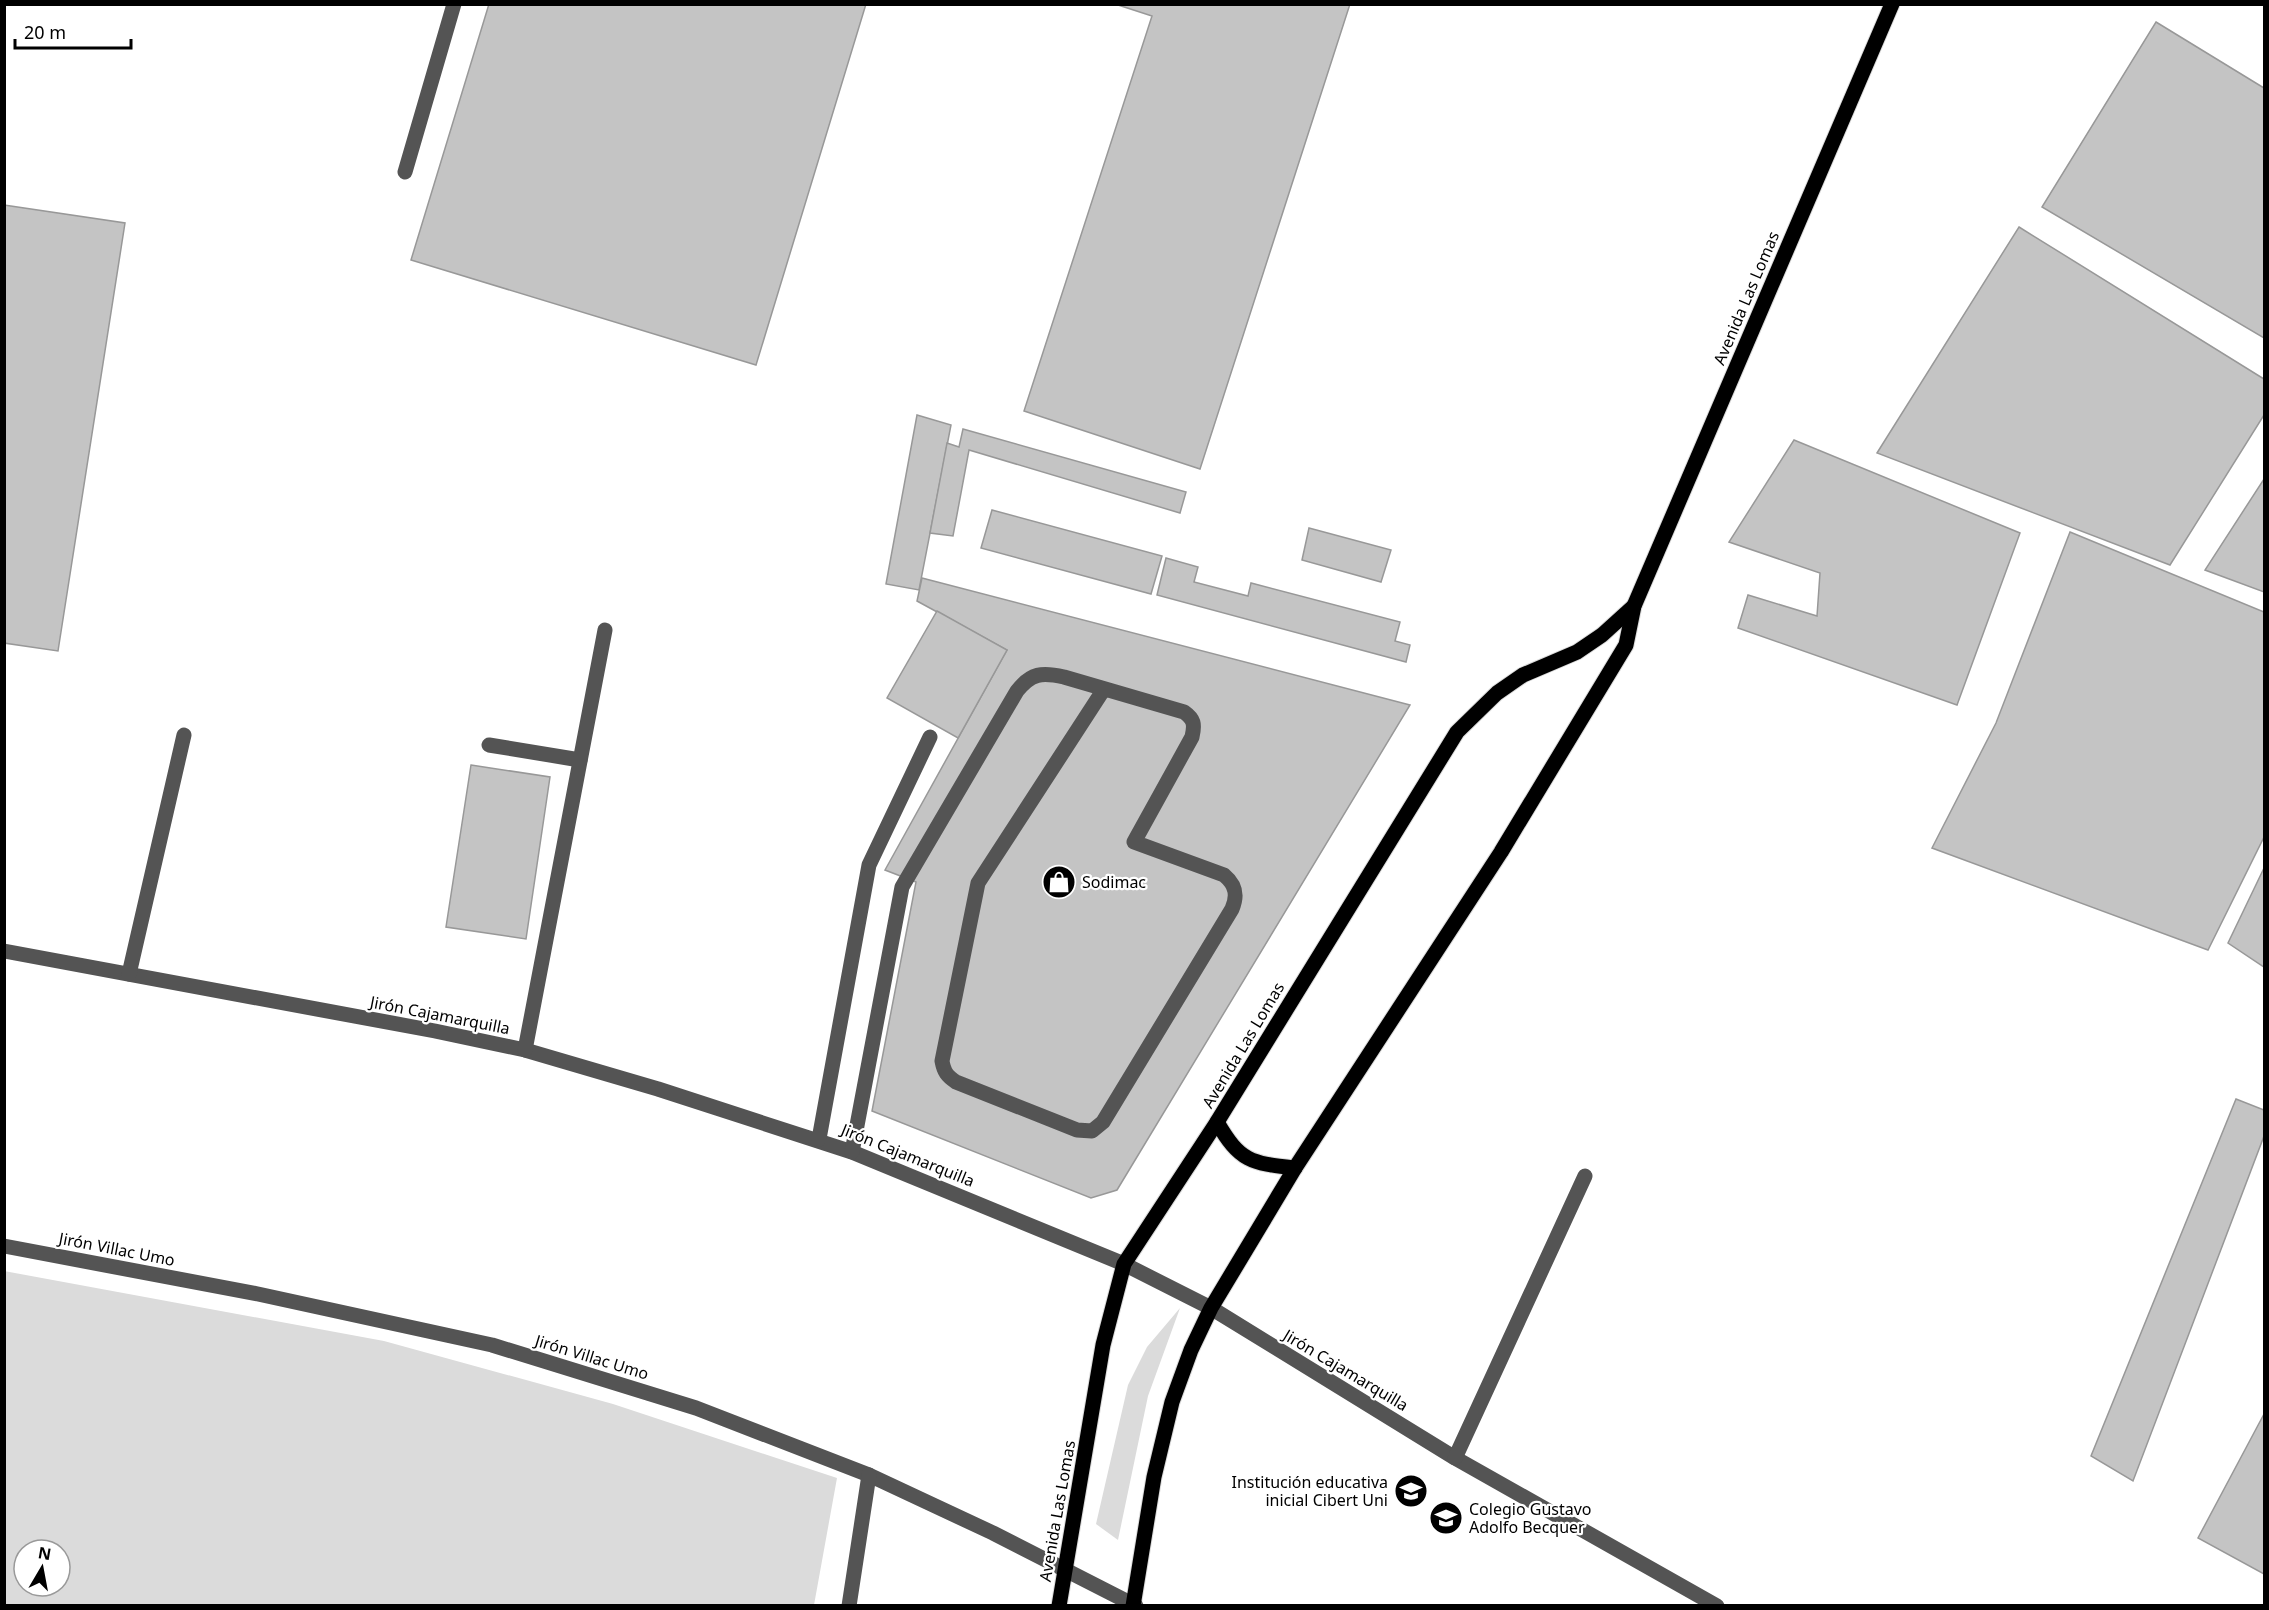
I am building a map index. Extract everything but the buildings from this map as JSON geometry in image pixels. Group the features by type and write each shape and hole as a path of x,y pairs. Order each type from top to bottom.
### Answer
{"main road":[{"name":"Avenida Las Lomas","path":"1134,1605 1154,1478 1172,1402 1191,1350 1211,1308 1295,1168 1501,852 1626,645 1634,606 1892,4"},
{"name":"Avenida Las Lomas","path":"1059,1605 1103,1345 1124,1264 1217,1122 1457,732 1497,693 1524,675 1577,652 1602,635 1634,606"},
{"path":"1217,1122 1229,1144 1247,1160 1266,1165 1295,1168"}],"street":[{"path":"405,172 454,4"},
{"path":"525,1050 605,630"},
{"path":"852,1152 899,898 906,879 1026,679 1048,673 1104,689 1184,712 1192,718 1195,726 1192,736 1134,842 1224,875 1232,882 1236,891 1232,909 1103,1122 1092,1131 1077,1130 956,1082 943,1070 942,1061 978,883 1104,689"},
{"path":"129,974 183,735"},
{"path":"819,1139 869,866 930,737"},
{"path":"489,745 580,760"},
{"name":"Jirón Cajamarquilla","path":"4,951 435,1031 525,1050 819,1139 1124,1264 1211,1308 1455,1458 1717,1605"},
{"path":"1455,1458 1585,1176"},
{"name":"Jirón Villac Umo","path":"4,1246 258,1294 492,1345 696,1408 869,1476 993,1533 1134,1605"},
{"path":"849,1605 869,1476"}],"shaded area":[{"path":"4,1271 384,1341 613,1404 837,1478 814,1605 5,1605"},
{"path":"1180,1308 1148,1396 1118,1540 1096,1524 1128,1385 1147,1347"}],"place":[{"name":"Sodimac","path":"1059,882"},
{"name":"Institución educativa inicial Cibert Uni","path":"1411,1491"},
{"name":"Colegio Gustavo Adolfo Becquer","path":"1446,1518"}]}
